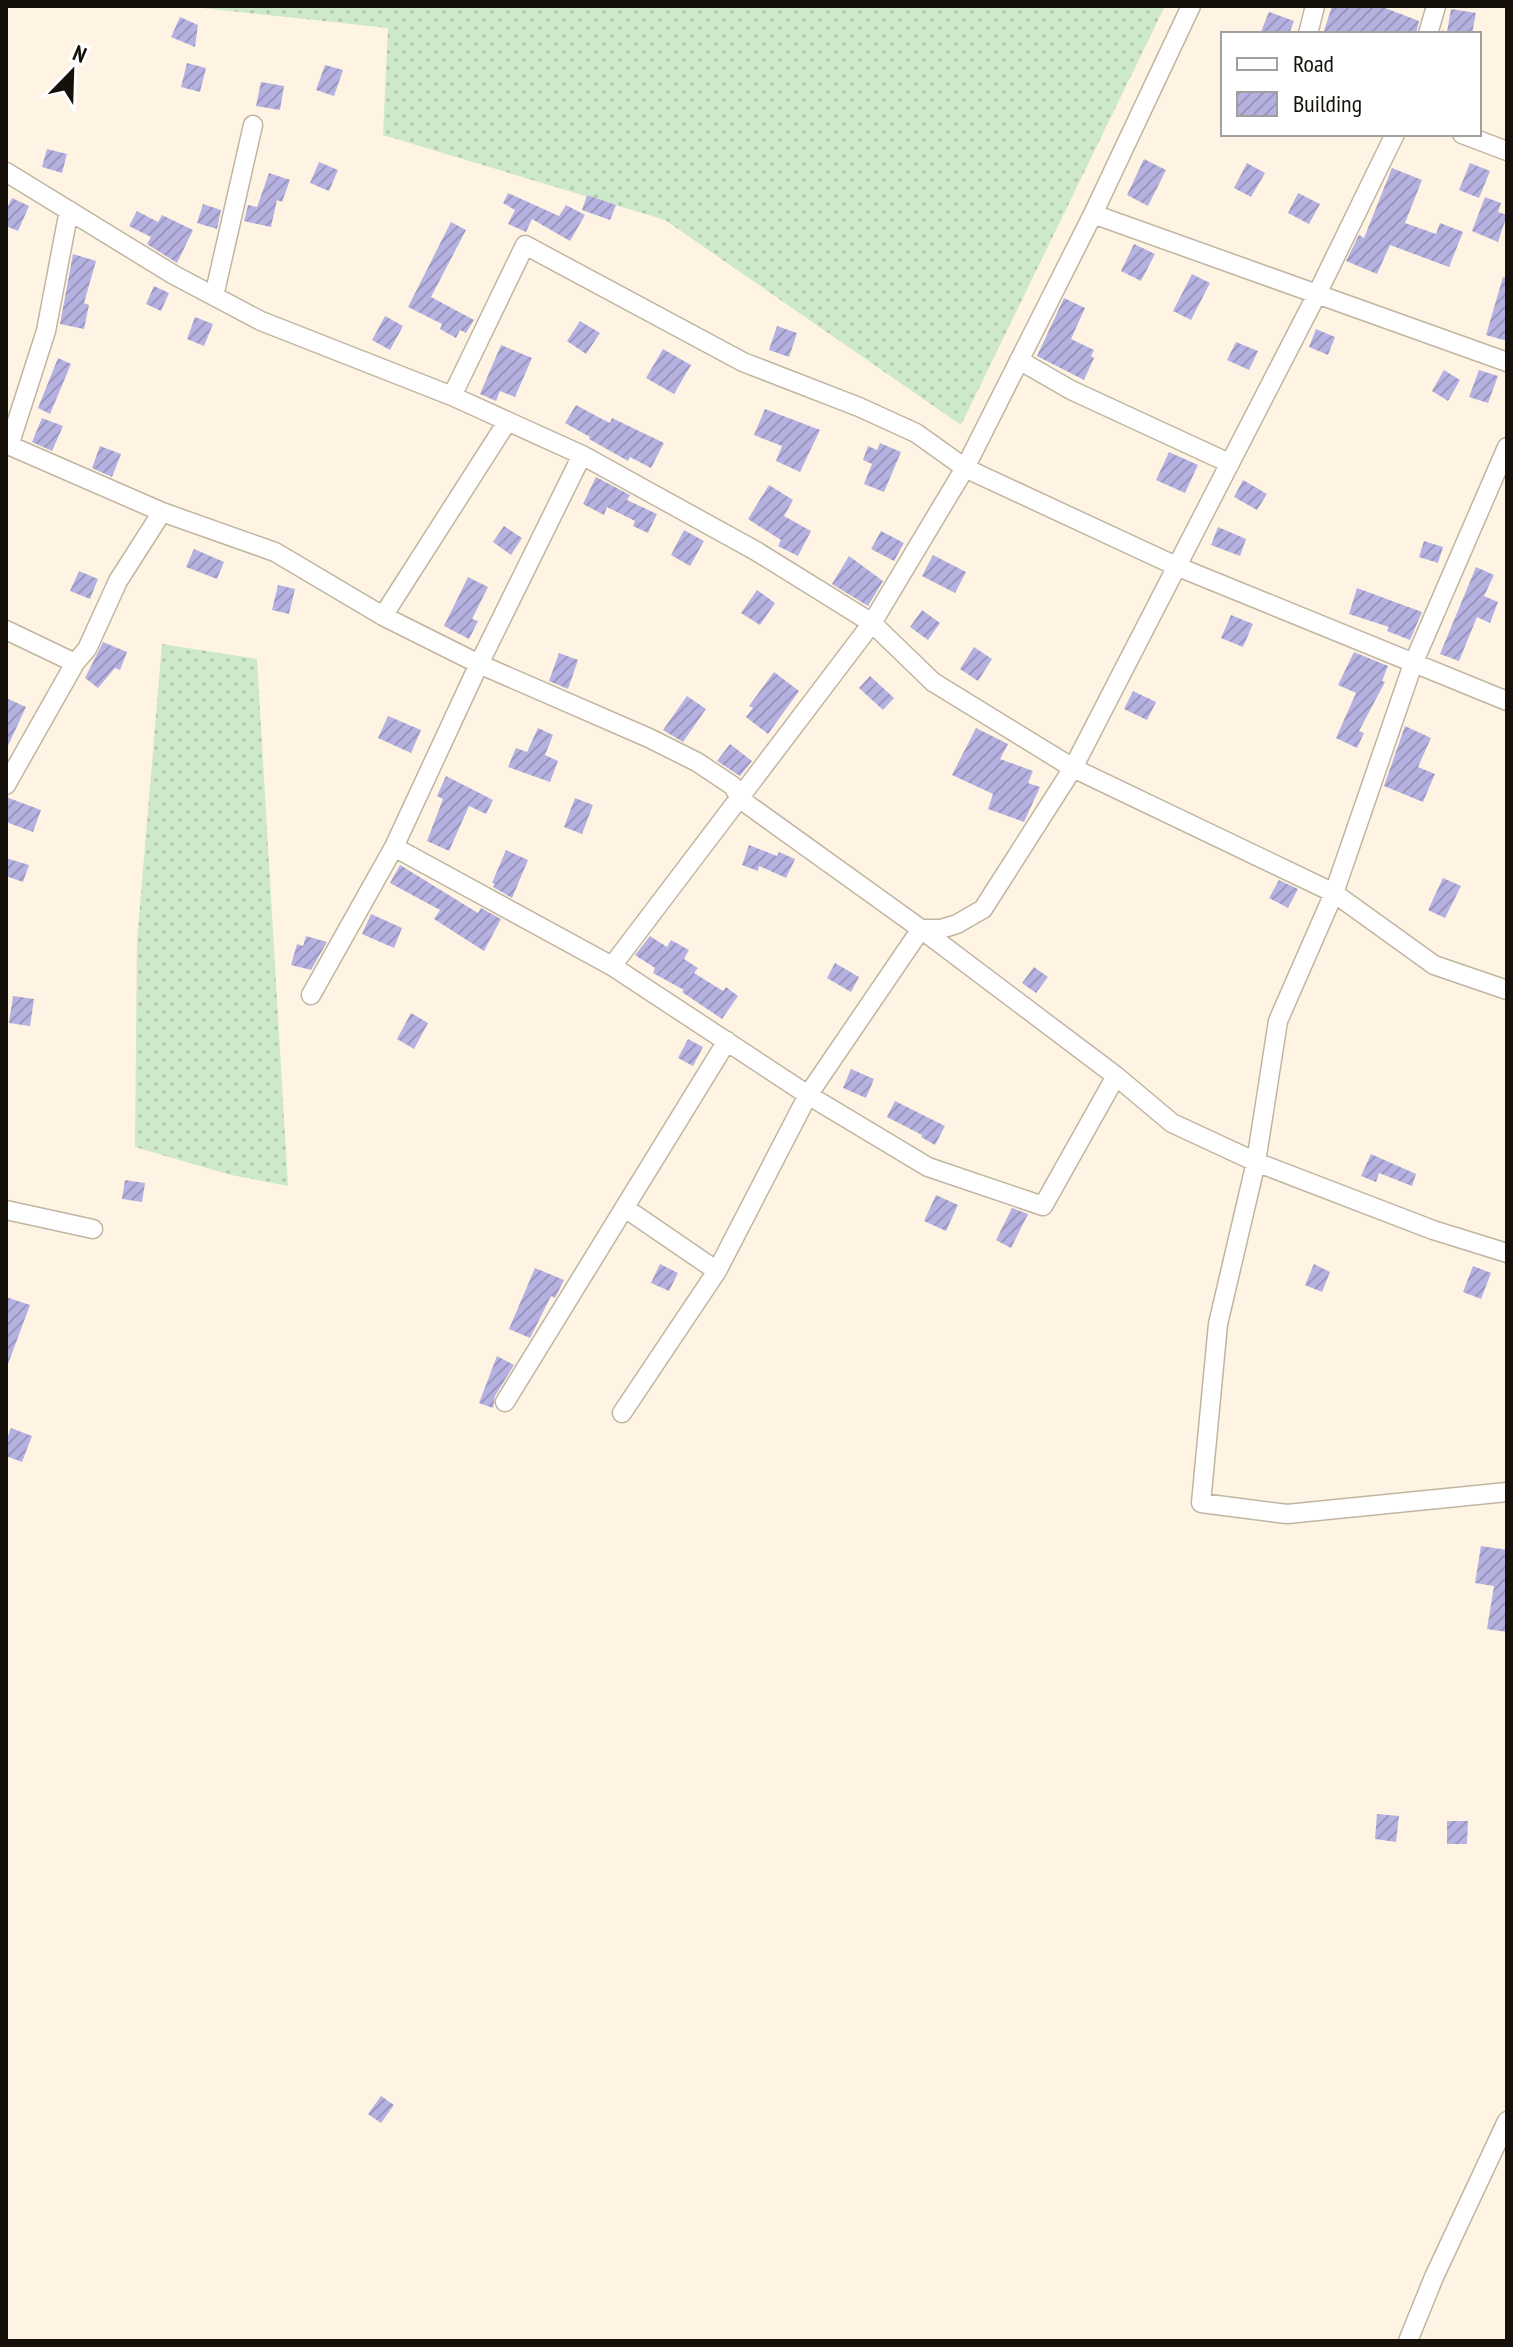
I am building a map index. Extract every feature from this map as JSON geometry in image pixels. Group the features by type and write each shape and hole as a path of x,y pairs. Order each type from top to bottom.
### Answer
{"street":[{"path":"612,966 872,623 965,468 1093,214 1191,6"},
{"path":"1308,32 1315,6"},
{"path":"1429,32 1436,6"},
{"path":"214,296 253,125"},
{"path":"921,929 941,929 957,924 983,909 1073,768 1317,294 1394,136"},
{"path":"1467,136 1507,151"},
{"path":"6,172 174,275 261,321 452,396 582,455 756,551 872,623 933,682 1073,768 1334,893 1434,965 1507,990"},
{"path":"69,210 46,331 8,445 162,512 275,552 383,616 479,664 697,762 733,786 740,799 921,929 1116,1076 1172,1123 1256,1162 1433,1230 1507,1253"},
{"path":"1093,214 1507,362"},
{"path":"452,396 525,245 743,362 859,407 916,433 965,468 1176,566 1507,701"},
{"path":"1019,360 1071,390 1229,463"},
{"path":"383,616 507,422"},
{"path":"1507,447 1413,664 1334,893 1278,1021 1256,1162 1218,1324 1201,1503 1287,1514 1507,1492"},
{"path":"311,995 394,847 479,664 582,455"},
{"path":"6,785 75,663 87,649 118,581 162,512"},
{"path":"6,630 75,663"},
{"path":"394,847 612,966 808,1095 928,1167 1043,1206 1116,1076"},
{"path":"622,1413 717,1271 808,1095 921,929"},
{"path":"505,1402 727,1041"},
{"path":"625,1208 717,1271"},
{"path":"6,1210 93,1229"},
{"path":"1408,2341 1434,2277 1507,2121"}],"green space":[{"path":"183,6 1165,6 961,425 665,220 383,135 388,28"},
{"path":"162,644 257,659 288,1186 231,1175 135,1147 137,941"}],"building":[{"path":"1332,6 1380,6 1419,21 1416,32 1324,32"},
{"path":"1451,9 1476,13 1472,32 1447,32"},
{"path":"1269,12 1294,21 1290,32 1261,32"},
{"path":"180,17 198,25 195,47 171,37"},
{"path":"187,63 206,68 200,92 181,87"},
{"path":"325,65 343,70 334,96 316,90"},
{"path":"261,82 284,86 280,110 256,106"},
{"path":"47,149 67,154 62,173 42,167"},
{"path":"1144,159 1166,170 1148,206 1127,195"},
{"path":"319,162 338,170 329,191 310,183"},
{"path":"1247,163 1265,173 1251,197 1234,188"},
{"path":"1470,163 1490,171 1479,198 1459,190"},
{"path":"1392,168 1422,180 1405,223 1436,234 1440,223 1463,232 1449,267 1390,245 1377,274 1346,261 1359,235 1364,238"},
{"path":"269,173 290,180 282,202 277,200 271,227 244,221 248,205 257,207"},
{"path":"508,193 559,216 566,205 585,215 570,241 532,219 526,232 508,224 515,210 503,203"},
{"path":"1298,193 1320,204 1309,224 1288,213"},
{"path":"587,195 616,205 610,220 582,210"},
{"path":"1485,197 1501,203 1498,212 1507,215 1498,242 1472,231"},
{"path":"12,198 29,206 18,231 6,226 6,210"},
{"path":"203,204 221,210 217,229 197,223"},
{"path":"137,211 158,222 162,215 193,230 177,263 147,244 151,237 129,226"},
{"path":"451,222 466,230 431,297 474,320 466,333 460,330 456,338 440,329 442,324 408,307"},
{"path":"1134,244 1155,254 1141,281 1121,271"},
{"path":"73,254 96,261 84,303 89,305 84,329 60,324"},
{"path":"1192,274 1210,283 1191,320 1173,311"},
{"path":"1503,277 1507,278 1507,341 1486,335"},
{"path":"154,286 169,293 161,311 146,304"},
{"path":"1064,298 1085,308 1071,339 1094,350 1091,356 1094,358 1084,380 1037,356"},
{"path":"385,316 403,326 390,350 372,340"},
{"path":"195,317 213,324 204,346 187,339"},
{"path":"580,321 600,333 586,354 567,341"},
{"path":"777,326 797,333 789,357 769,350"},
{"path":"1316,329 1335,337 1328,355 1309,347"},
{"path":"1236,342 1258,351 1249,370 1227,360"},
{"path":"501,345 532,358 515,397 500,391 496,401 480,394"},
{"path":"663,349 691,365 674,394 646,378"},
{"path":"58,358 71,364 50,414 38,408"},
{"path":"1444,370 1460,380 1448,401 1432,391"},
{"path":"1479,370 1498,376 1488,403 1469,397"},
{"path":"576,405 610,423 612,418 664,443 651,468 630,457 628,461 565,423"},
{"path":"765,409 820,430 800,472 776,461 782,446 754,435"},
{"path":"42,418 63,426 52,451 32,442"},
{"path":"880,443 901,452 884,492 864,484 872,464 863,460 868,446 877,450"},
{"path":"100,446 121,454 112,477 92,468"},
{"path":"1169,452 1198,465 1185,493 1156,480"},
{"path":"596,477 630,495 627,500 657,514 648,533 633,526 635,521 607,507 604,515 583,504"},
{"path":"1243,480 1267,494 1257,510 1234,497"},
{"path":"769,485 793,500 784,516 811,531 798,556 778,546 781,540 748,519"},
{"path":"504,526 522,538 511,555 493,542"},
{"path":"1218,527 1246,539 1240,556 1211,545"},
{"path":"684,530 704,541 690,566 671,555"},
{"path":"881,531 904,543 894,561 871,549"},
{"path":"1424,541 1443,547 1438,563 1419,557"},
{"path":"194,549 224,562 217,579 186,567"},
{"path":"933,555 966,572 955,593 922,576"},
{"path":"849,556 883,581 868,606 832,584"},
{"path":"1476,567 1494,575 1484,596 1498,602 1490,623 1477,617 1459,661 1440,654"},
{"path":"79,571 98,579 90,599 70,591"},
{"path":"468,577 488,587 472,619 478,621 469,639 444,626"},
{"path":"278,585 295,589 289,614 272,610"},
{"path":"1357,588 1422,612 1410,640 1387,631 1389,627 1349,614"},
{"path":"757,590 775,603 760,625 741,613"},
{"path":"922,610 940,623 928,640 910,627"},
{"path":"1231,615 1253,624 1243,647 1221,638"},
{"path":"103,642 127,652 120,670 115,668 98,688 85,678"},
{"path":"974,647 992,659 978,681 960,669"},
{"path":"1354,652 1388,666 1382,681 1385,682 1359,731 1364,733 1357,748 1336,738 1356,693 1338,685"},
{"path":"559,653 578,660 568,689 549,681"},
{"path":"774,672 799,691 768,734 746,717 753,708 749,706"},
{"path":"870,676 894,698 883,710 859,688"},
{"path":"1133,691 1156,702 1147,720 1124,709"},
{"path":"687,696 706,709 683,742 663,730"},
{"path":"6,698 26,707 6,750"},
{"path":"388,716 421,730 411,753 378,738"},
{"path":"1405,726 1431,738 1418,767 1435,774 1423,802 1384,786"},
{"path":"538,728 553,735 545,755 558,761 550,782 508,767 516,748 527,752"},
{"path":"976,728 1008,744 1000,759 1033,771 1028,783 1040,787 1024,822 988,809 993,794 952,775"},
{"path":"730,744 752,761 740,776 717,761"},
{"path":"446,776 493,800 486,814 469,806 449,851 427,841 443,799 437,796"},
{"path":"6,797 41,810 33,832 6,822"},
{"path":"575,798 593,805 582,834 564,827"},
{"path":"749,845 795,859 786,878 759,866 758,871 742,865"},
{"path":"506,850 528,860 512,898 493,887 495,884 492,883"},
{"path":"6,858 29,865 23,882 6,876"},
{"path":"400,865 478,913 481,908 501,919 484,951 434,919 440,910 390,883"},
{"path":"1443,878 1461,886 1445,918 1428,910"},
{"path":"1279,880 1298,889 1288,908 1269,898"},
{"path":"371,914 402,928 394,948 362,934"},
{"path":"306,936 327,942 311,970 291,965 297,944 303,946"},
{"path":"650,936 667,947 671,940 689,950 684,959 698,968 694,973 723,991 726,987 738,996 722,1019 682,992 684,990 653,973 655,968 635,955"},
{"path":"835,963 859,977 851,992 827,978"},
{"path":"1034,967 1048,977 1036,993 1022,983"},
{"path":"13,996 34,999 30,1026 9,1023"},
{"path":"411,1013 428,1023 414,1049 397,1039"},
{"path":"688,1039 703,1047 693,1066 678,1058"},
{"path":"851,1069 874,1079 866,1098 843,1088"},
{"path":"895,1101 945,1126 935,1145 887,1117"},
{"path":"1371,1154 1416,1174 1412,1186 1379,1173 1376,1182 1361,1176"},
{"path":"125,1180 145,1183 142,1202 122,1199"},
{"path":"936,1195 958,1205 946,1231 924,1221"},
{"path":"1012,1208 1028,1214 1011,1248 996,1240"},
{"path":"660,1264 678,1273 669,1291 651,1283"},
{"path":"1314,1264 1330,1272 1322,1292 1305,1285"},
{"path":"1473,1266 1491,1273 1481,1299 1463,1292"},
{"path":"535,1268 564,1280 555,1298 551,1296 530,1338 509,1329"},
{"path":"6,1297 30,1305 8,1364 6,1364"},
{"path":"497,1356 514,1365 495,1396 493,1408 479,1403"},
{"path":"11,1428 32,1436 22,1462 6,1456 6,1441"},
{"path":"1481,1546 1507,1550 1507,1632 1487,1629 1494,1586 1475,1583"},
{"path":"1377,1814 1399,1816 1396,1842 1375,1839"},
{"path":"1447,1821 1468,1821 1467,1844 1447,1844"},
{"path":"381,2096 394,2105 381,2123 368,2114"}]}
